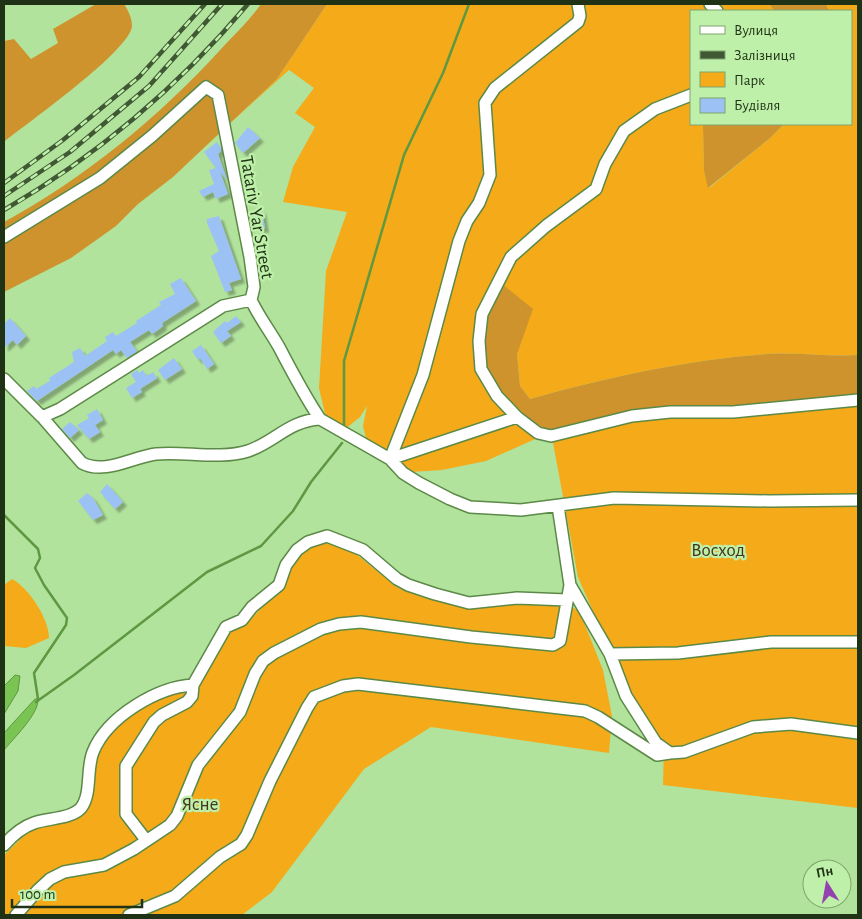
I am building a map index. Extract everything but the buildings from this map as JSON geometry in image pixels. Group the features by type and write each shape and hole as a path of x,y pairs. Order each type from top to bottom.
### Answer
{"street":[{"path":"390,459 423,375 466,221 479,203 490,175 485,103 495,88 578,22 580,16 578,4"},
{"name":"Tatariv Yar Street","path":"4,238 100,178 152,136 206,87 218,95 250,257 254,287 251,300 223,306 60,409 42,417"},
{"path":"690,94 655,109 624,131 605,164 596,189 546,226 511,257 482,314 479,341 481,369 497,396 517,417 538,433 552,436 632,416 670,412 733,412 858,400"},
{"path":"251,300 260,318 278,345 298,387 320,419 390,459 403,473 419,483 450,500 470,507 521,510 614,498 769,501 858,500"},
{"path":"4,379 42,417 82,463 91,467 100,468 155,454 245,452 260,447 294,424 320,419"},
{"path":"390,459 517,417"},
{"path":"16,915 37,890 50,879 64,872 104,865 170,825 177,816 198,765 237,717 255,674 263,662 274,653 321,628 361,622 471,637 554,645 560,641 570,585 558,506"},
{"path":"146,840 126,814 126,766 130,757 154,722 162,714 187,702 192,696 193,685 226,627 242,620 252,607 279,585 286,565 297,550 308,542 327,536 363,550 397,580 435,594 469,603 517,598 567,600"},
{"path":"570,585 610,654 626,696 640,721 656,743 670,753"},
{"path":"610,654 678,653 771,642 858,642"},
{"path":"129,915 175,896 220,857 241,844 248,835 270,781 314,697 343,686 358,684 404,688 585,711 598,717 657,755 684,752 753,727 791,724 858,733"},
{"path":"4,845 22,829 33,823 73,813 81,808 85,799 93,752 100,740 132,708 162,691 176,686 193,685"}],"green space":[{"name":"Восход","path":"327,4 769,4 774,10 690,10 690,125 704,125 704,171 709,188 769,139 783,125 852,125 852,10 829,10 826,4 858,4 858,355 767,354 707,360 647,370 530,399 520,386 517,355 503,395 586,425 858,397 858,808 663,785 664,746 634,705 578,577 551,432 486,461 442,470 410,472 368,446 363,426 367,406 360,417 344,430 326,418 319,388 326,271 347,212 283,202 293,167 315,127 295,113 314,88 289,70 227,126 277,79"},
{"name":"Ясне","path":"315,542 345,545 398,588 472,609 507,602 562,604 579,610 603,670 612,716 609,753 431,727 364,769 272,892 242,915 4,915 4,855 31,829 86,807 97,758 115,730 127,719 155,701 202,683 225,632 253,617 282,586 299,552"},
{"path":"12,579 25,589 37,605 48,630 49,638 26,648 4,646 4,585"}],"shaded area":[{"path":"96,4 124,4 130,14 132,23 127,37 97,69 4,142 4,41 14,39 31,59 58,43 53,29"},
{"path":"261,4 327,4 277,79 173,177 138,204 116,226 71,258 4,292 4,222 34,205 92,166 146,122 197,74 247,22"},
{"path":"769,4 826,4 829,10 774,10"},
{"path":"783,125 769,139 708,188 704,171 703,126"},
{"path":"502,284 533,309 517,354 520,386 530,399 647,370 707,360 767,354 858,355 858,397 819,402 667,410 551,432 532,421 503,395 484,368 482,341 486,318"},
{"path":"15,675 20,676 18,691 4,714 4,686"},
{"path":"35,699 38,699 37,705 30,719 4,750 4,733"}],"waterway":[{"path":"344,428 344,361 404,155 443,73 469,4"},
{"path":"36,702 74,675 207,572 261,546 293,511 311,482 342,443"},
{"path":"4,515 38,549 40,558 35,568 44,585 67,618 66,625 34,673 38,699"}],"railway":[{"path":"4,183 63,140 139,77 205,4"},
{"path":"4,196 70,152 149,86 222,4"},
{"path":"4,210 72,167 135,118 193,64 248,4"}]}
